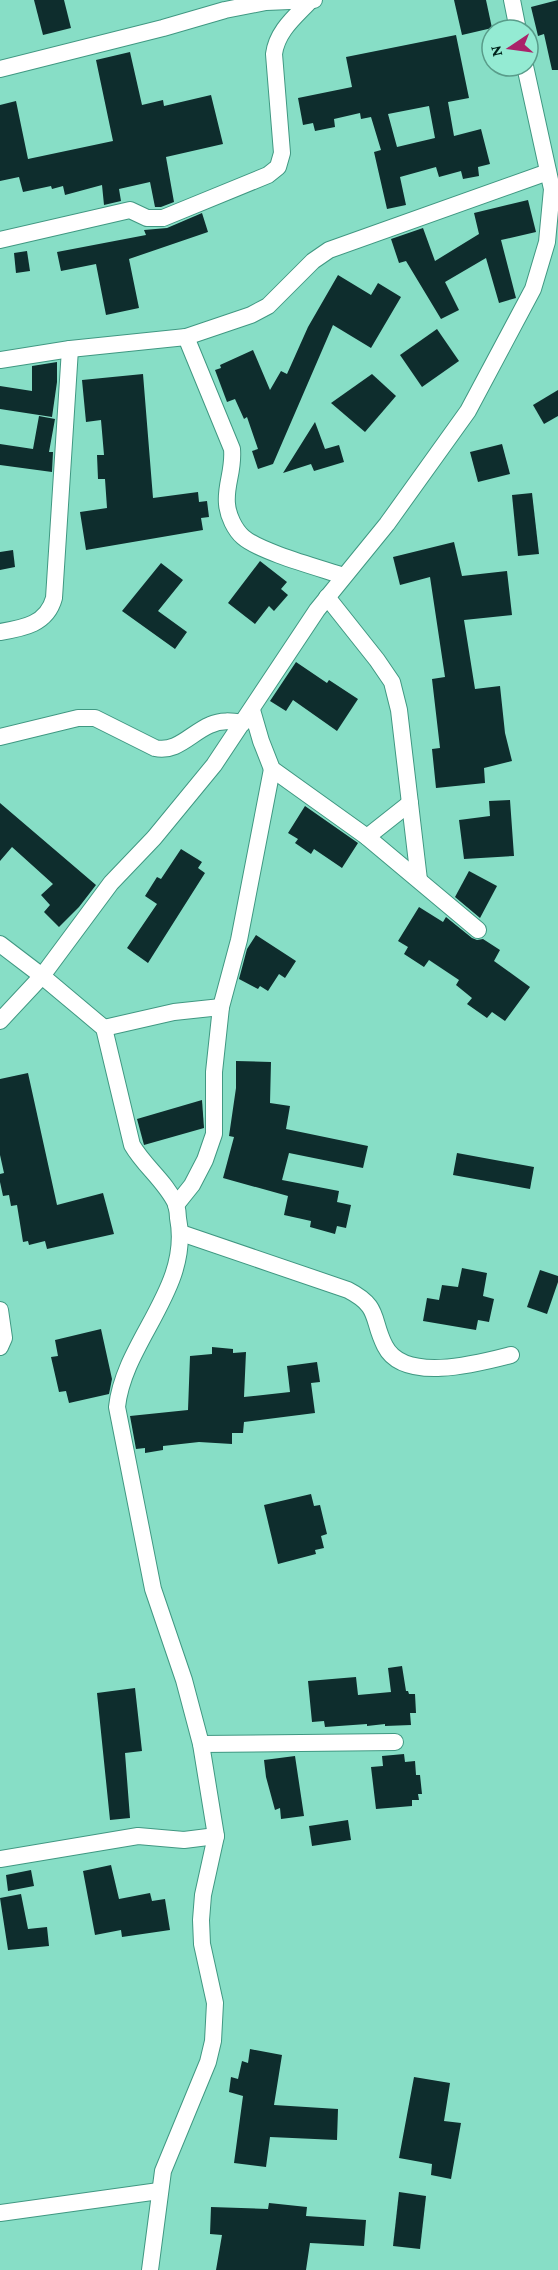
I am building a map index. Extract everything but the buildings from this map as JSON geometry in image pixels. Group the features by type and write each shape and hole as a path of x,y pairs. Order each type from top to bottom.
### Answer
{"street":[{"path":"0,69 225,10 266,2 312,0"},
{"path":"0,240 130,210 147,218 163,218 268,175 278,167 282,153 275,43 279,34 312,0"},
{"path":"512,0 516,18"},
{"path":"0,1021 42,976 111,883 154,838 214,765 327,597 387,524 468,411 533,289 547,242 555,188 548,172 528,78"},
{"path":"0,360 70,349 186,337 251,315 268,306 313,261 329,250 548,172"},
{"path":"186,337 231,449 233,464 227,505 236,529 253,544 344,576"},
{"path":"0,632 40,621 51,611 54,598 70,349"},
{"path":"327,597 392,682 399,710 419,880"},
{"path":"0,737 90,717 162,750 177,746 209,725 247,716"},
{"path":"247,716 273,769 367,837 478,930"},
{"path":"176,1205 192,1185 205,1160 214,1134 214,1072 221,1007 239,940 273,769"},
{"path":"367,837 410,803"},
{"path":"0,944 104,1028 132,1145 176,1205 181,1233 171,1282 123,1378 117,1407 153,1589 184,1680 201,1744 216,1836 203,1895 201,1920 202,1944 215,2003 213,2041 208,2062 163,2171 150,2270"},
{"path":"104,1028 174,1012 221,1007"},
{"path":"181,1233 348,1290 361,1297 370,1305 384,1346 393,1357 406,1362 425,1368 447,1368 472,1366 511,1355"},
{"path":"0,1310 4,1338 0,1347"},
{"path":"201,1744 395,1742"},
{"path":"0,1859 138,1836 184,1840 216,1836"},
{"path":"0,2213 159,2191"}]}
